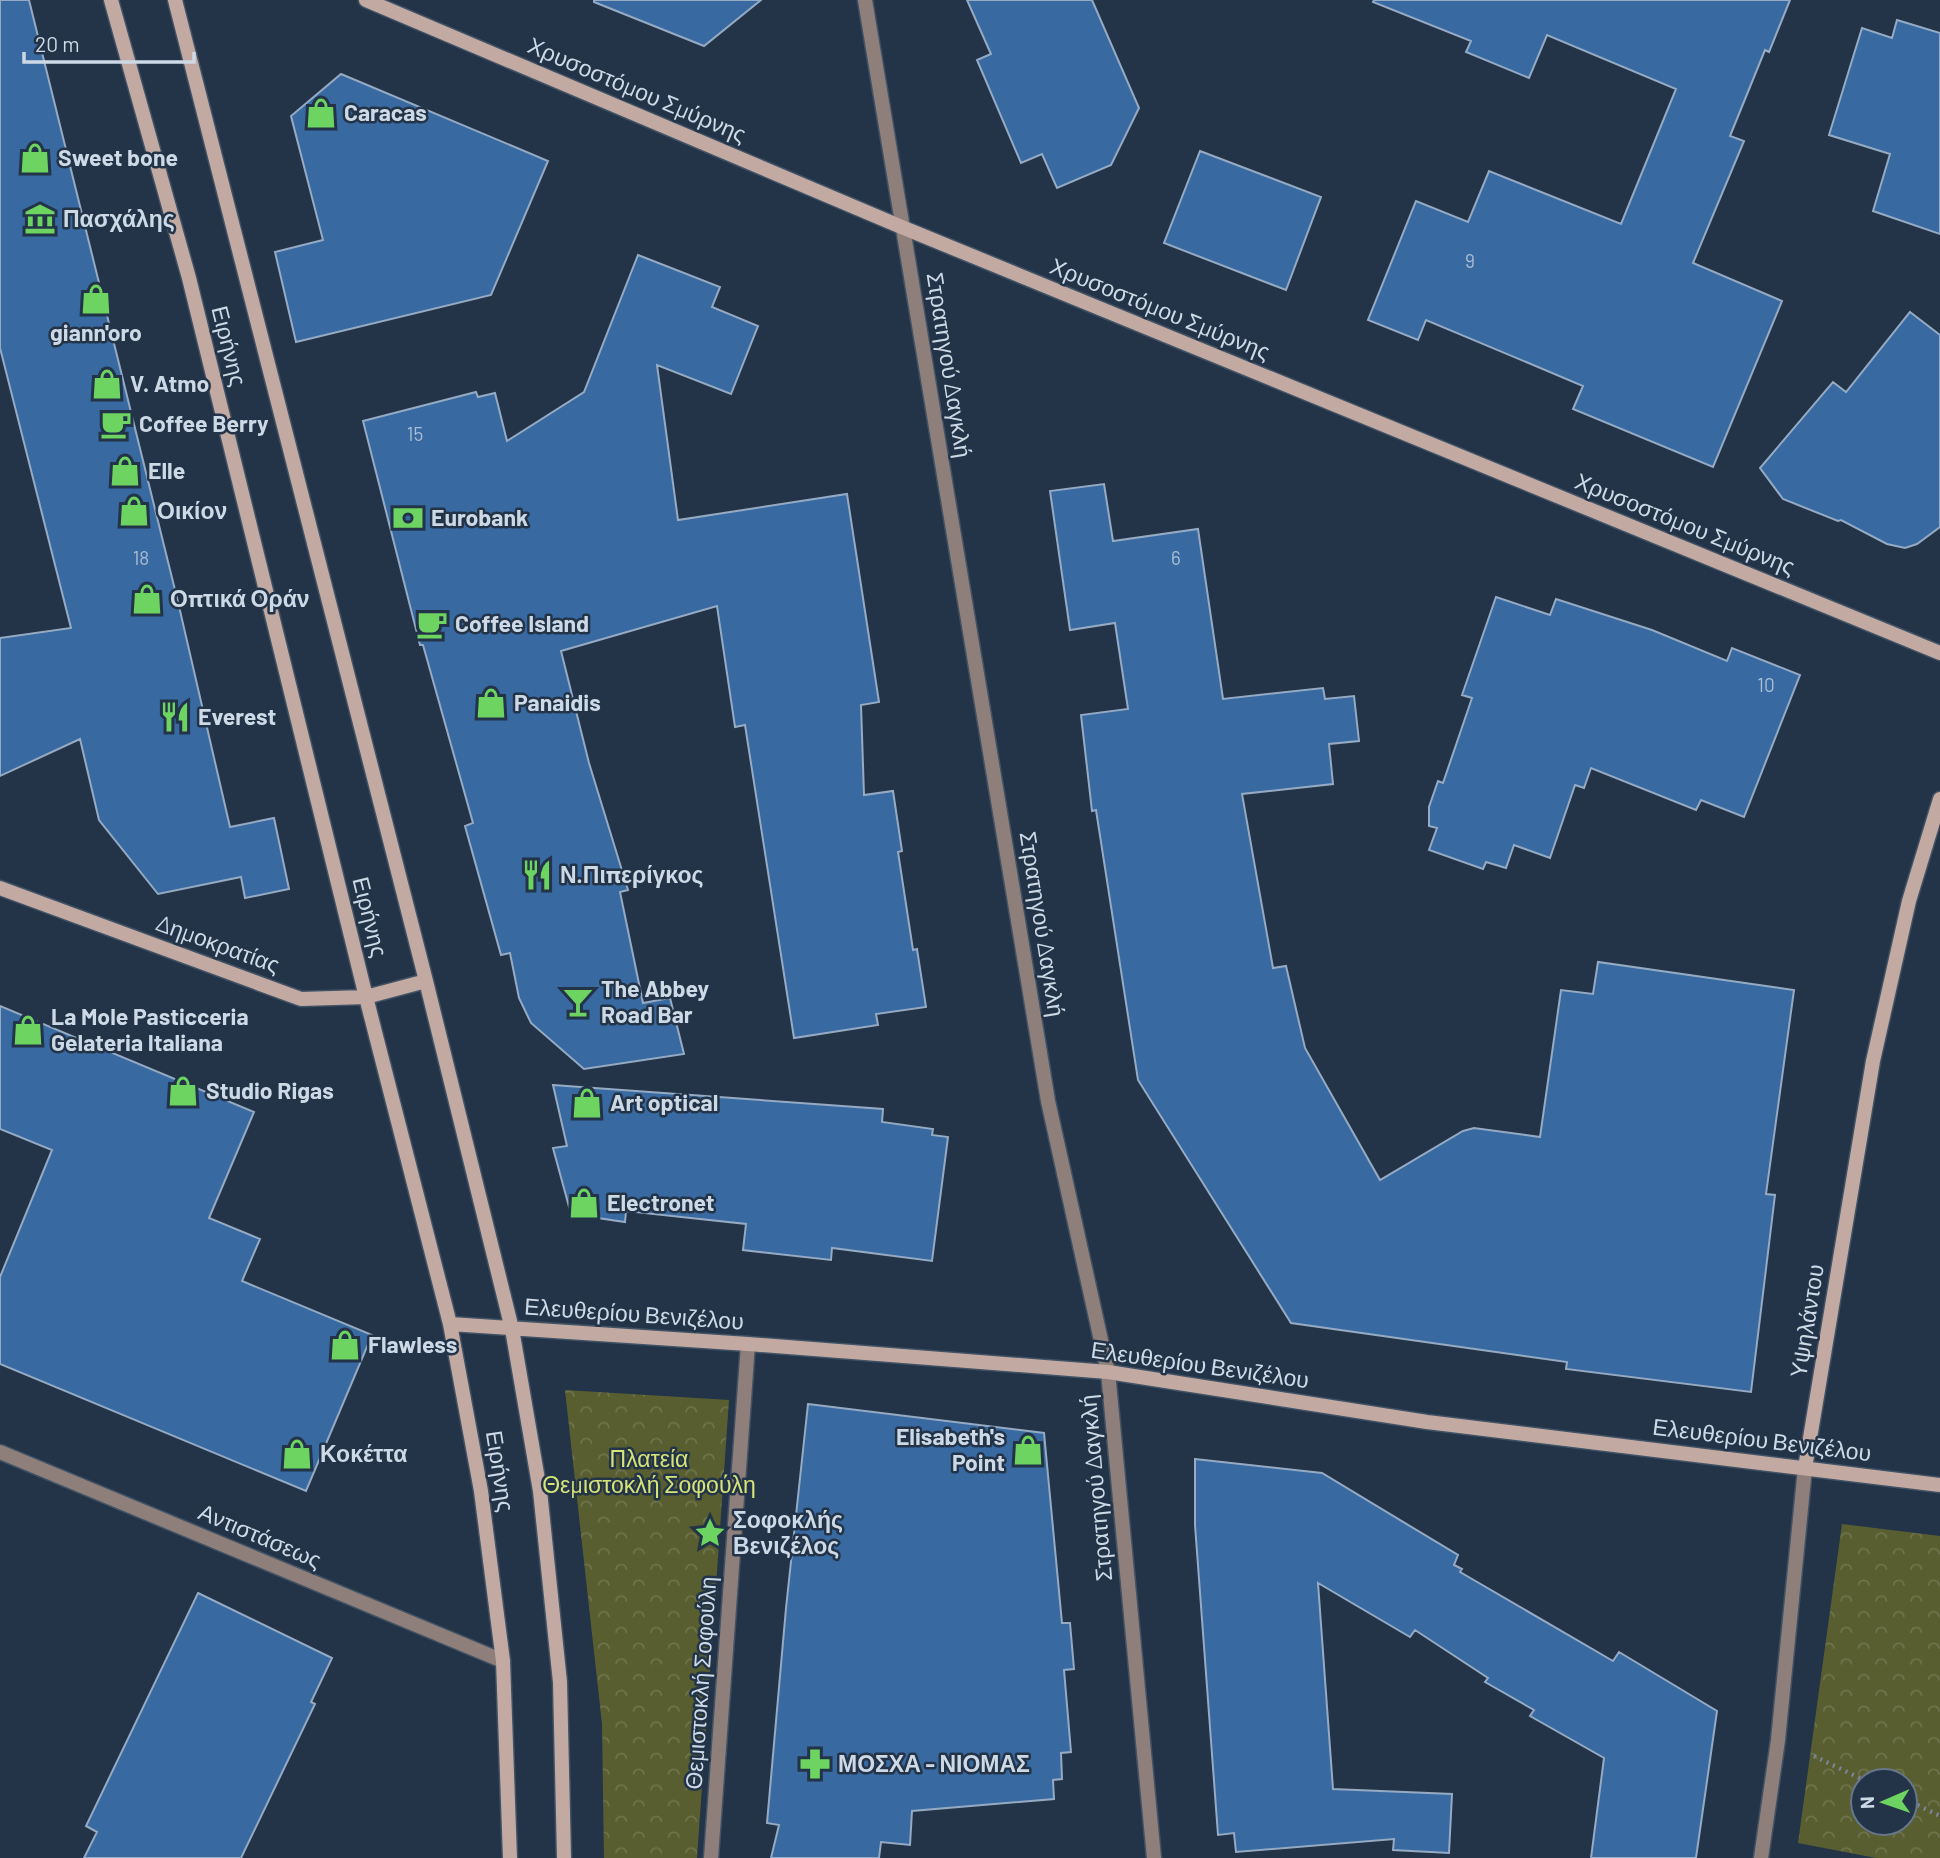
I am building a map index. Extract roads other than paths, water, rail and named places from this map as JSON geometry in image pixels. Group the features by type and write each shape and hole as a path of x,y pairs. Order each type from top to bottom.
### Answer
{"street":[{"name":"Ειρήνης","path":"111,0 188,278 450,1324 481,1491 503,1661 510,1858"},
{"name":"Ειρήνης","path":"175,0 426,981 512,1329 540,1491 560,1682 564,1858"},
{"name":"Χρυσοστόμου Σμύρνης","path":"366,0 904,228 1940,653"},
{"name":"Στρατηγού Δαγκλή","path":"865,0 1048,1101 1108,1372 1154,1858"},
{"name":"Υψηλάντου","path":"1761,1858 1778,1740 1805,1468 1873,1061 1909,901 1940,799"},
{"name":"Δημοκρατίας","path":"0,888 301,999 366,997 426,981"},
{"name":"Ελευθερίου Βενιζέλου","path":"450,1324 1108,1372 1427,1422 1940,1485"},
{"name":"Θεμιστοκλή Σοφούλη","path":"711,1858 748,1344"},
{"name":"Αντιστάσεως","path":"0,1452 503,1661"}],"place":[{"name":"Caracas","path":"321,113"},
{"name":"Sweet bone","path":"35,158"},
{"name":"Πασχάλης","path":"40,219"},
{"name":"giann'oro","path":"96,299"},
{"name":"V. Atmo","path":"107,384"},
{"name":"Coffee Berry","path":"116,424"},
{"name":"Elle","path":"125,471"},
{"name":"Οικίον","path":"134,511"},
{"name":"Eurobank","path":"408,518"},
{"name":"Οπτικά Οράν","path":"147,599"},
{"name":"Coffee Island","path":"432,624"},
{"name":"Panaidis","path":"491,703"},
{"name":"Everest","path":"175,717"},
{"name":"Ν.Πιπερίγκος","path":"537,875"},
{"name":"The Abbey Road Bar","path":"578,1002"},
{"name":"La Mole Pasticceria Gelateria Italiana","path":"28,1030"},
{"name":"Studio Rigas","path":"183,1091"},
{"name":"Art optical","path":"587,1103"},
{"name":"Electronet","path":"584,1203"},
{"name":"Flawless","path":"345,1345"},
{"name":"Elisabeth's Point","path":"1028,1450"},
{"name":"Κοκέττα","path":"297,1454"},
{"name":"Σοφοκλής Βενιζέλος","path":"710,1533"},
{"name":"ΜΟΣΧΑ - ΝΙΟΜΑΣ","path":"815,1764"}],"park label":[{"name":"Πλατεία Θεμιστοκλή Σοφούλη","path":"649,1472"}]}
